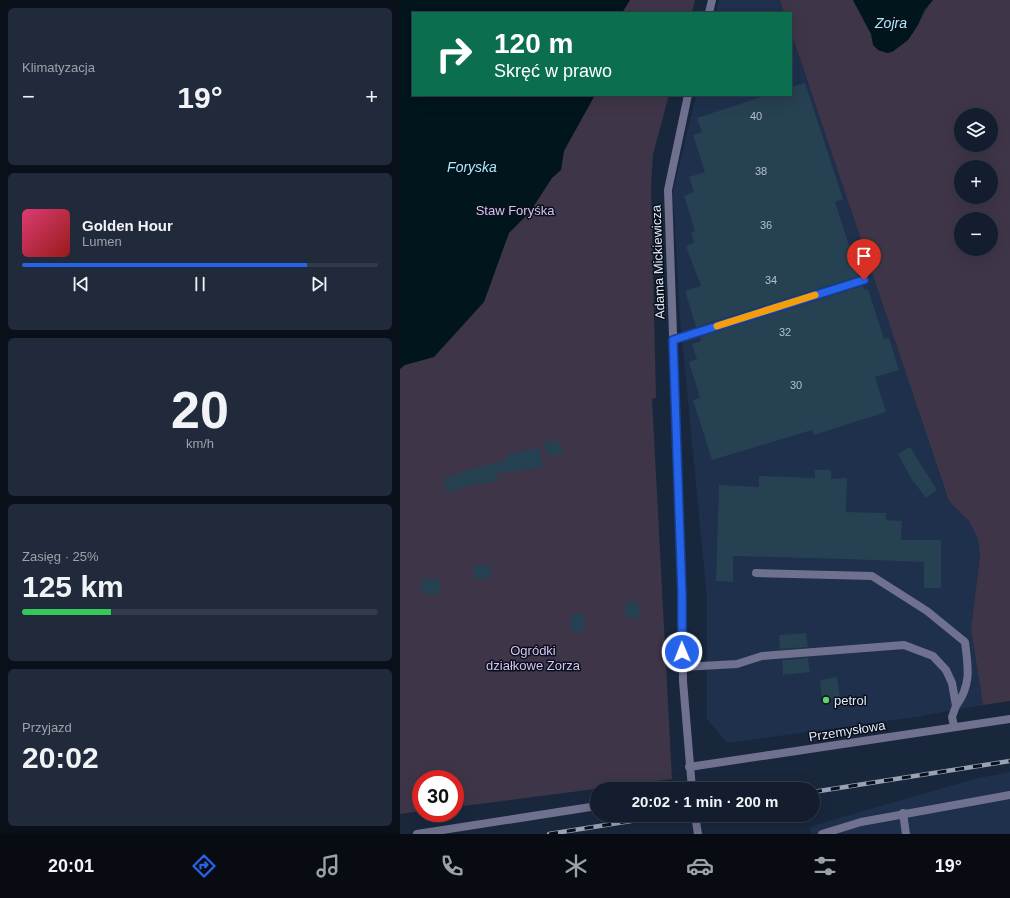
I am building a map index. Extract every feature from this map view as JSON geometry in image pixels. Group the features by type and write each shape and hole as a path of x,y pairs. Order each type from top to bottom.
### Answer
{"street":[{"path":"709,12 712,0"},
{"name":"Adama Mickiewicza","path":"688,96 668,190 671,228 683,667 691,782"},
{"path":"673,340 864,280"},
{"path":"756,574 872,576 927,611 965,642 969,676 964,692 952,717 954,726"},
{"path":"683,667 737,664 762,656 904,645 933,656 946,670 952,683 956,706"},
{"name":"Przemysłowa","path":"689,767 954,726 1010,719"},
{"path":"822,834 861,822 1010,795"},
{"path":"417,834 590,807"},
{"path":"903,814 906,834"},
{"path":"696,822 698,834"}],"shaded area":[{"path":"719,0 780,0 784,12 716,12"},
{"path":"792,35 949,501 969,521 978,539 980,556 971,629 983,705 916,717 727,743 707,719 707,598 680,318 673,192 696,96 792,96"},
{"path":"1010,772 1010,834 811,834 809,827 974,779"}],"green space":[{"name":"Ogródki działkowe Zorza","path":"400,0 695,0 692,12 412,12 412,96 669,96 653,154 651,187 656,398 652,399 672,779 649,782 590,782 590,790 464,806 464,770 412,770 412,812 400,814"},
{"path":"780,0 853,0 871,34 874,45 892,52 909,38 933,0 1010,0 1010,701 983,705 971,629 980,556 978,539 969,521 949,501 792,35 792,12 784,12"}],"water":[{"name":"Foryska","path":"400,0 630,0 623,12 412,12 412,96 594,96 564,151 561,170 552,178 530,212 509,233 484,302 434,357 405,365 400,369"},
{"name":"Zojra","path":"853,0 933,0 924,10 918,25 908,40 892,52 887,53 878,50 873,45 871,34"}],"building":[{"path":"805,83 843,199 835,202 859,276 696,327 685,291 701,286 686,246 694,243 691,232 695,231 684,196 694,192 689,177 705,172 693,135 702,132 697,118 764,96 792,96 792,87"},
{"path":"863,286 864,290 868,289 884,339 889,338 899,370 875,377 886,412 814,435 812,430 712,460 693,400 700,398 689,362 697,359 692,344 701,341 700,337"},
{"path":"560,441 563,454 547,456 544,442"},
{"path":"910,447 937,490 926,498 913,482 898,454"},
{"path":"539,448 543,467 496,474 498,480 483,484 482,482 447,493 443,479 477,467 507,460 506,455"},
{"path":"815,470 831,470 831,479 847,478 846,512 886,513 886,520 902,521 901,540 941,540 941,588 924,588 924,562 845,559 733,556 733,582 716,581 719,485 759,487 759,476 815,478"},
{"path":"474,565 491,565 491,579 474,579"},
{"path":"421,579 440,579 440,594 422,594"},
{"path":"638,602 640,618 626,618 625,603"},
{"path":"571,614 585,614 585,632 571,631"},
{"path":"806,633 808,647 780,649 779,635"},
{"path":"808,658 810,672 783,675 782,660"},
{"path":"837,677 840,698 822,700 820,680"}],"railway":[{"path":"820,791 1010,761"},
{"path":"549,834 625,822"}],"slow traffic":[{"path":"717,326 815,295"}],"place":[{"name":"petrol","path":"826,700"}],"route":[{"path":"682,652 682,595 673,340 864,280"}],"park label":[{"name":"Staw Foryśka","path":"515,210"}]}
